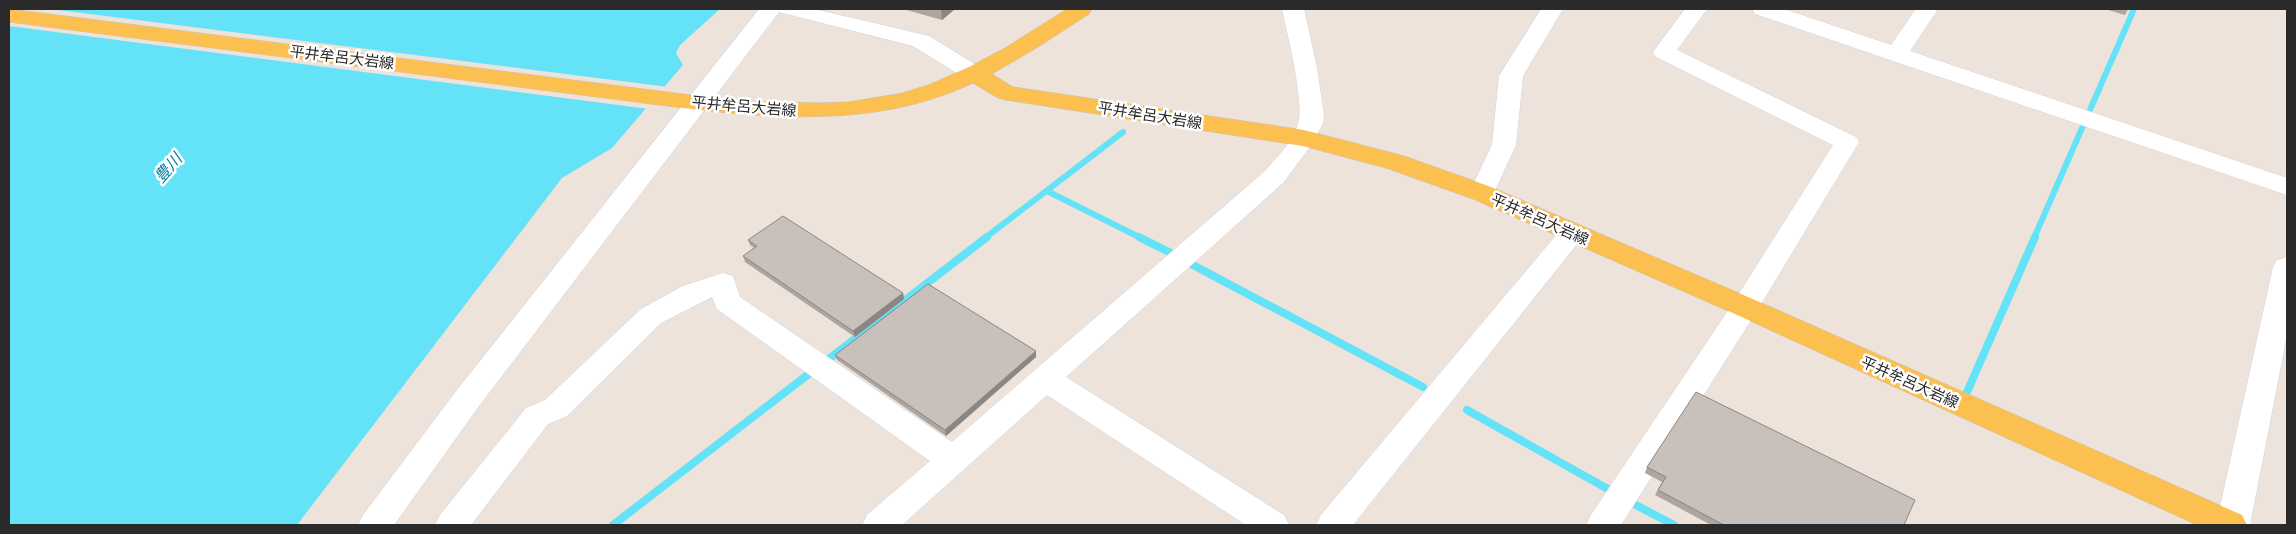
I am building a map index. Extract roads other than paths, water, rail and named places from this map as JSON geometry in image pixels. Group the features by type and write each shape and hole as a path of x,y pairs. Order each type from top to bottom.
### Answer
{"main road":[{"path":"973,73 1007,56 1081,9"},
{"name":"平井牟呂大岩線","path":"9,15 777,111 848,109 912,98 941,89 973,73 1006,93 1304,138 1395,162 1482,192 1572,233 1745,307 2232,525"}],"street":[{"path":"375,525 468,398 695,102 770,9"},
{"path":"788,9 921,41 973,73"},
{"path":"879,525 1274,177 1304,138 1312,121 1303,54 1293,9"},
{"path":"1482,192 1504,145 1511,76 1552,9"},
{"path":"1603,525 1745,307 1847,142 1664,52 1696,9"},
{"path":"1763,9 2287,187"},
{"path":"1896,55 1927,9"},
{"path":"1332,525 1572,233"},
{"path":"2232,525 2287,267"},
{"path":"452,525 537,416 556,408 651,316 693,293 723,283 727,302 952,459"},
{"path":"1044,378 1272,525"}],"water":[{"name":"豊川","path":"9,9 720,9 680,45 676,53 683,65 612,148 562,178 297,525 9,525"}],"waterway":[{"path":"2034,238 2134,9"},
{"path":"985,238 1123,132"},
{"path":"1047,191 1173,254"},
{"path":"825,362 987,237"},
{"path":"1967,392 2035,237"},
{"path":"1193,265 1423,387"},
{"path":"613,525 810,373"},
{"path":"1467,410 1615,493"},
{"path":"1632,503 1674,525"}]}
